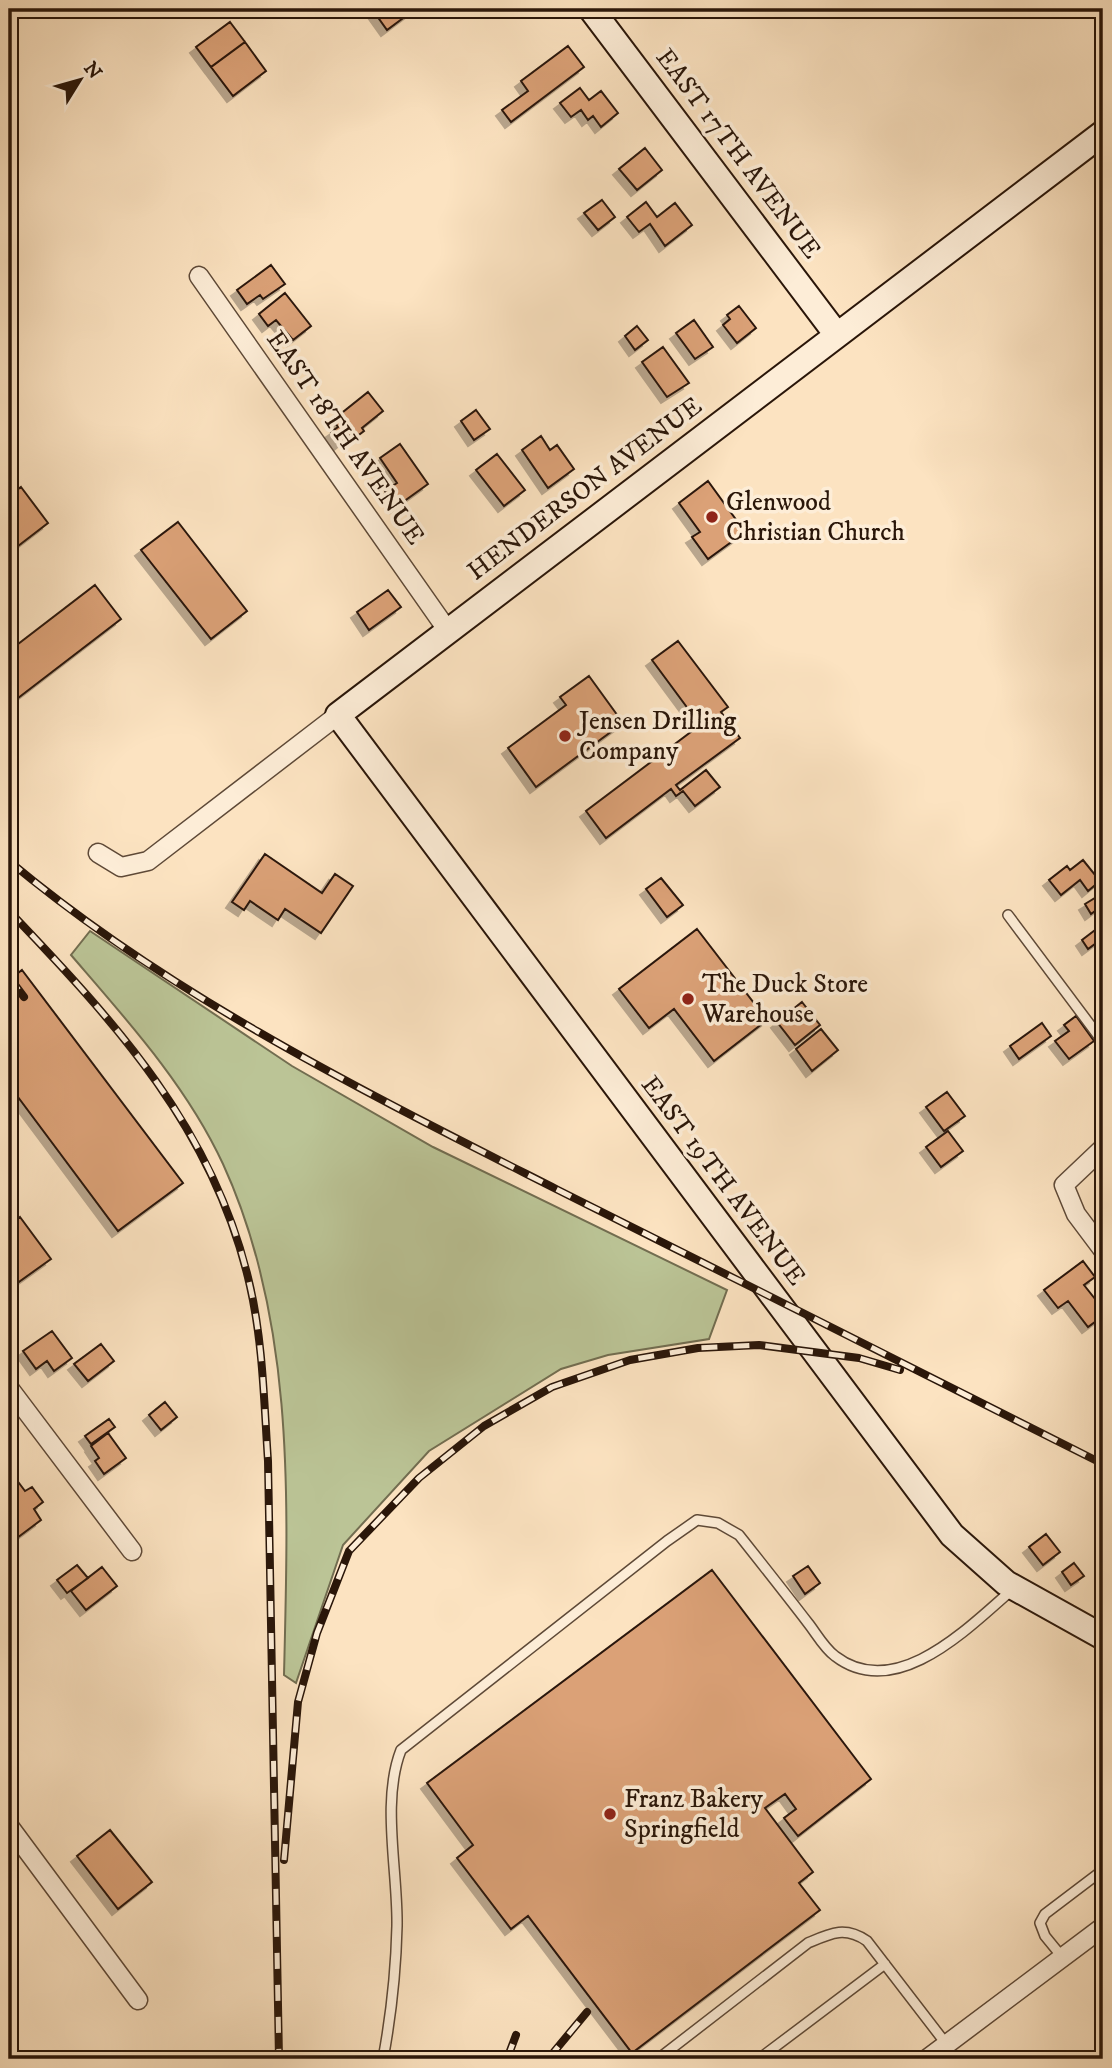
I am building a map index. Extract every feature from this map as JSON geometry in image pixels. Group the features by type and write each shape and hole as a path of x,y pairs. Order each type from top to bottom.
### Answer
{"street":[{"name":"EAST 17TH AVENUE","path":"591,9 837,335"},
{"name":"HENDERSON AVENUE","path":"98,853 121,867 148,861 1103,133"},
{"name":"EAST 18TH AVENUE","path":"199,276 448,631"},
{"name":"EAST 19TH AVENUE","path":"338,715 952,1535 983,1565 1015,1588 1103,1637"},
{"path":"1103,1148 1064,1185 1076,1214 1103,1250"},
{"path":"9,1388 132,1551"},
{"path":"9,1826 138,2000"},
{"path":"927,2059 1103,1927"}],"lane":[{"path":"1008,915 1103,1042"},
{"path":"383,2059 397,1926 393,1827 394,1767 401,1750 667,1541 697,1520 718,1523 740,1535 834,1656 860,1670 903,1667 923,1660 961,1634 1015,1588"},
{"path":"1063,1958 1045,1936 1040,1923 1045,1914 1103,1870"},
{"path":"658,2059 808,1943 835,1931 853,1932 867,1941 947,2045"},
{"path":"759,2059 885,1964"}],"green space":[{"path":"90,931 292,1066 433,1147 727,1290 709,1339 608,1355 561,1369 429,1451 343,1545 296,1683 284,1675 286,1481 275,1351 264,1287 247,1225 223,1164 208,1135 174,1081 71,955"}],"building":[{"path":"372,9 413,9 414,10 387,30"},
{"path":"230,22 245,42 211,67 196,47"},
{"path":"245,42 266,71 233,96 211,67"},
{"path":"568,46 584,67 511,122 502,110 528,91 521,81"},
{"path":"580,88 589,100 601,91 618,113 601,127 593,116 588,120 581,110 571,117 560,103"},
{"path":"645,148 662,170 637,190 619,169"},
{"path":"602,200 615,217 598,230 584,213"},
{"path":"646,202 657,217 675,203 692,225 665,246 650,224 639,232 627,217"},
{"path":"271,265 285,284 263,299 260,295 247,304 237,290"},
{"path":"285,293 311,326 293,340 276,320 268,326 259,314"},
{"path":"739,306 756,328 737,343 723,325 730,319 727,315"},
{"path":"694,320 713,347 695,359 676,333"},
{"path":"637,326 648,340 635,350 625,336"},
{"path":"663,347 689,383 667,397 642,362"},
{"path":"368,392 383,411 362,428 364,431 356,437 353,433 340,444 331,432 338,427 333,420"},
{"path":"476,410 490,429 474,440 461,421"},
{"path":"541,436 550,450 557,445 574,469 548,488 522,450"},
{"path":"400,444 428,484 396,507 385,491 397,483 380,458"},
{"path":"497,454 525,490 504,506 476,470"},
{"name":"Glenwood Christian Church","path":"708,481 745,532 708,559 692,537 700,532 679,503"},
{"path":"21,487 48,523 9,553 9,496"},
{"path":"178,522 247,611 211,639 141,550"},
{"path":"95,585 121,619 9,705 9,651"},
{"path":"388,590 401,607 369,630 357,612"},
{"path":"678,641 728,707 721,712 740,738 676,785 680,790 706,770 720,787 695,806 683,791 676,796 671,789 606,838 586,811 700,725 652,660"},
{"name":"Jensen Drilling Company","path":"589,676 623,723 536,787 508,748 566,705 560,697"},
{"path":"265,854 322,893 335,874 353,886 321,933 285,909 278,920 250,901 244,910 232,902"},
{"path":"1083,860 1100,881 1088,891 1080,880 1061,895 1049,880 1067,866 1070,870"},
{"path":"661,878 683,905 667,917 646,889"},
{"path":"1103,893 1103,905 1091,914 1085,904"},
{"path":"1103,924 1103,938 1088,949 1082,940"},
{"name":"The Duck Store Warehouse","path":"697,929 767,1020 714,1061 674,1009 649,1028 619,989"},
{"path":"22,970 183,1183 118,1231 9,1085 9,980"},
{"path":"802,1002 820,1025 795,1045 777,1022"},
{"path":"1076,1016 1094,1041 1069,1059 1055,1041 1069,1031 1064,1025"},
{"path":"1042,1023 1051,1036 1019,1059 1010,1046"},
{"path":"821,1029 838,1050 812,1071 796,1049"},
{"path":"947,1092 965,1116 944,1131 926,1107"},
{"path":"948,1131 963,1151 941,1167 926,1147"},
{"path":"20,1217 51,1259 9,1289 9,1226"},
{"path":"1083,1261 1095,1277 1084,1285 1103,1309 1103,1316 1088,1327 1068,1301 1058,1308 1044,1290"},
{"path":"52,1331 72,1358 54,1371 47,1361 36,1369 23,1351"},
{"path":"101,1344 114,1361 88,1381 74,1364"},
{"path":"165,1402 177,1417 161,1430 149,1415"},
{"path":"109,1419 115,1427 91,1444 85,1436"},
{"path":"108,1433 126,1458 104,1474 95,1461 99,1458 91,1446"},
{"path":"16,1479 25,1491 32,1487 43,1502 34,1509 41,1520 9,1544 9,1526 17,1520 9,1509 9,1485"},
{"path":"1046,1534 1060,1552 1043,1565 1029,1547"},
{"path":"1074,1563 1084,1576 1071,1585 1062,1572"},
{"path":"77,1565 88,1578 67,1593 57,1580"},
{"path":"808,1566 820,1583 805,1594 793,1576"},
{"path":"102,1567 117,1586 86,1610 71,1591"},
{"name":"Franz Bakery Springfield","path":"712,1570 871,1779 798,1836 784,1818 796,1809 785,1794 765,1808 813,1872 799,1883 820,1910 632,2053 528,1916 511,1929 457,1858 473,1845 427,1783"},
{"path":"110,1830 152,1882 118,1909 77,1856"}],"railway":[{"path":"9,861 72,911 137,957 205,1000 344,1080 1103,1464"},
{"path":"9,911 123,1038 187,1128 213,1177 234,1230 250,1286 260,1351 268,1461 279,2059"},
{"path":"9,977 24,997"},
{"path":"284,1860 298,1702 317,1633 349,1551 419,1478 484,1426 552,1387 630,1360 698,1348 759,1345 859,1358 900,1370"},
{"path":"548,2059 587,2012"},
{"path":"507,2059 516,2035"}],"place":[{"name":"Glenwood Christian Church","path":"712,517"},
{"name":"Jensen Drilling Company","path":"565,736"},
{"name":"The Duck Store Warehouse","path":"688,999"},
{"name":"Franz Bakery Springfield","path":"610,1814"}]}
